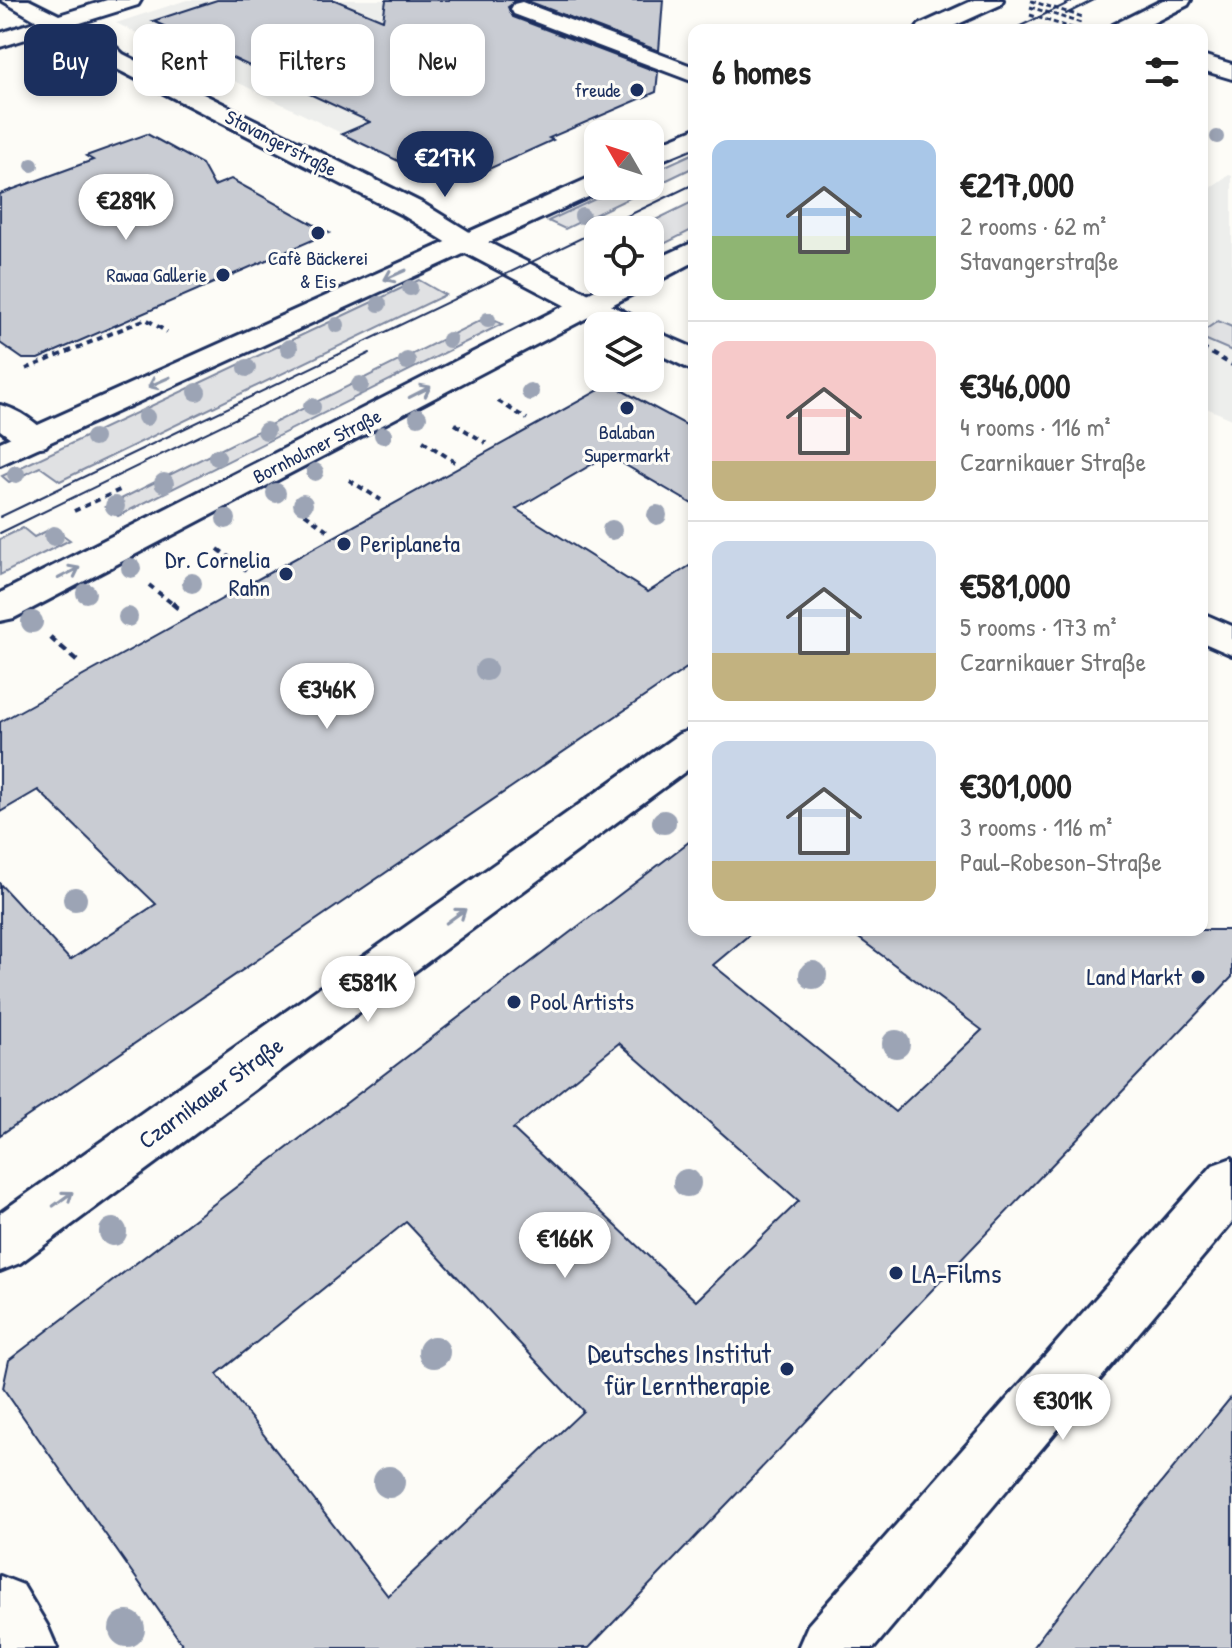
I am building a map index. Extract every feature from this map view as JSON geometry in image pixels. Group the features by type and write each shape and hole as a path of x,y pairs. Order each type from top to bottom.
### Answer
{"street":[{"name":"Stavangerstraße","path":"12,0 99,44 115,59 414,210 466,242 600,312"},
{"path":"0,40 130,0"},
{"path":"940,24 992,0"},
{"path":"1134,24 1180,0"},
{"path":"522,9 688,73"},
{"path":"1208,64 1232,72"},
{"path":"664,151 688,140"},
{"path":"0,455 584,188"},
{"path":"664,267 688,254"},
{"name":"Bornholmer Straße","path":"0,609 607,296"},
{"path":"664,345 688,358"},
{"path":"0,415 34,439"},
{"path":"1208,629 1232,642"},
{"name":"Czarnikauer Straße","path":"0,1245 688,748"},
{"path":"831,1648 1232,1182"},
{"path":"0,1608 24,1648"}],"path":[{"path":"1026,0 1103,24"},
{"path":"1026,6 1082,24"},
{"path":"26,369 146,319 170,334"},
{"path":"1208,351 1232,365"},
{"path":"497,401 527,419"},
{"path":"454,424 486,443"},
{"path":"422,440 455,462"},
{"path":"348,480 381,500"},
{"path":"74,511 124,488"},
{"path":"296,507 330,532"},
{"path":"218,549 246,570"},
{"path":"149,585 178,608"},
{"path":"50,637 78,662"}],"shaded area":[{"path":"187,0 522,0 476,17 474,24 390,24 390,96 435,96 343,134 265,96 374,96 374,24 251,24 251,89 235,81 235,24 133,24 133,31 116,23"},
{"path":"688,156 688,170 664,181 664,167"},
{"path":"1232,176 1232,419 1208,409 1208,189"},
{"path":"593,200 625,200 592,216 584,216 584,220 565,229 548,221"},
{"path":"688,204 688,232 664,244 663,216"},
{"path":"419,280 445,295 60,481 40,467 9,482 2,476"},
{"path":"487,317 502,324 118,516 105,507"},
{"path":"1218,321 1232,327 1232,351 1208,341 1208,328"},
{"path":"23,528 34,537 53,528 70,540 0,575 0,539"}],"building":[{"path":"217,0 335,0 383,20 386,0 518,0 508,7 513,17 658,72 656,92 591,120 584,120 584,123 549,138 553,140 471,177 465,174 444,183 342,134 370,122 314,96 374,96 374,24 251,24 251,67 235,59 235,24 159,24 153,21"},
{"path":"525,0 663,0 659,51"},
{"path":"147,134 202,164 214,186 231,179 329,233 38,359 23,359 0,343 0,194 93,160 86,156"},
{"path":"596,392 625,392 688,426 688,502 608,455 516,509 648,592 688,567 688,667 0,1135 0,884 70,960 156,904 38,790 0,812 0,722"},
{"path":"688,843 688,936 748,936 713,965 895,1112 982,1030 856,936 1208,936 1208,930 1232,930 1232,977 589,1648 185,1648 3,1388 9,1360","holes":["619,1043 799,1201 696,1301 513,1129","406,1222 583,1411 388,1596 217,1374"]},
{"path":"1232,1396 1232,1648 1032,1648 1130,1521"}],"tram line":[{"path":"1025,24 1075,0"},
{"path":"1066,14 1094,0"},
{"path":"0,517 688,187"},
{"path":"0,533 370,353"}],"place":[{"name":"freude","path":"637,90"},
{"name":"Cafè Bäckerei & Eis","path":"318,233"},
{"name":"Rawaa Gallerie","path":"223,275"},
{"name":"Balaban Supermarkt","path":"627,408"},
{"name":"Periplaneta","path":"344,544"},
{"name":"Dr. Cornelia Rahn","path":"286,574"},
{"name":"Land Markt","path":"1198,977"},
{"name":"Pool Artists","path":"514,1002"},
{"name":"LA-Films","path":"896,1273"},
{"name":"Deutsches Institut für Lerntherapie","path":"787,1369"}]}
